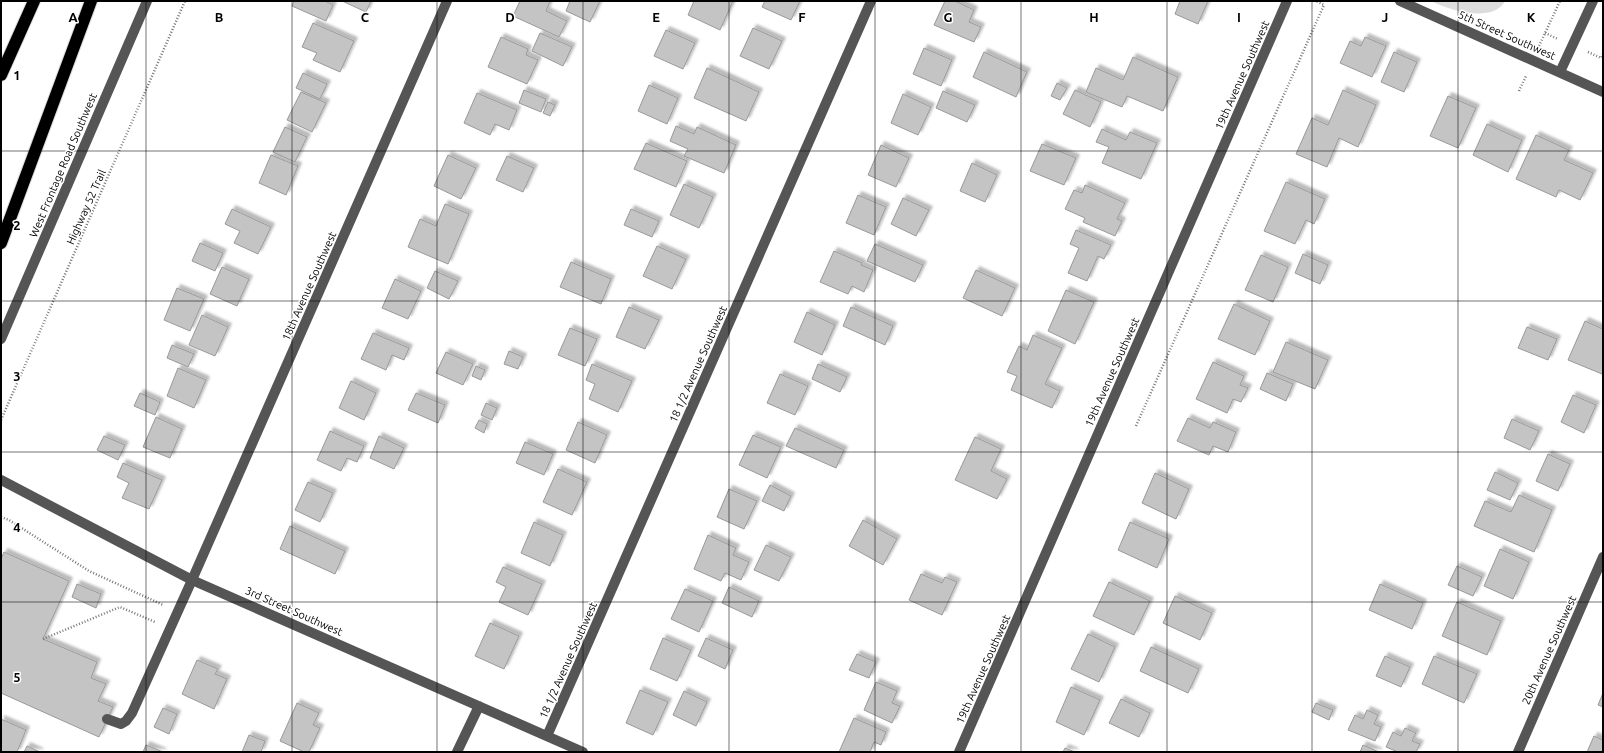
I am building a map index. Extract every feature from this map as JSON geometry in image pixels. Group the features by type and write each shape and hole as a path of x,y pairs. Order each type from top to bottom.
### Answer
{"highway":[{"path":"1,76 34,1"},
{"path":"1,242 91,1"}],"street":[{"name":"West Frontage Road Southwest","path":"1,339 147,1"},
{"name":"18th Avenue Southwest","path":"107,719 121,724 126,721 132,713 178,612 447,1"},
{"name":"18 1/2 Avenue Southwest","path":"547,736 871,1"},
{"name":"19th Avenue Southwest","path":"960,752 1287,1"},
{"name":"5th Street Southwest","path":"1400,1 1603,92"},
{"path":"1560,72 1593,1"},
{"name":"3rd Street Southwest","path":"1,480 192,580 583,752"},
{"name":"20th Avenue Southwest","path":"1518,752 1603,557"},
{"path":"458,752 479,706"}],"path":[{"name":"Highway 52 Trail","path":"1,420 185,1"},
{"path":"1136,426 1324,5 1316,1"},
{"path":"1545,33 1560,1"},
{"path":"1601,58 1603,54"},
{"path":"1,517 9,520 89,571 178,612"},
{"path":"43,639 120,607 170,629"}],"shaded area":[{"path":"1431,1 1505,1 1499,8 1491,12 1470,13 1448,8"}],"building":[{"path":"294,1 325,1 333,5 326,21 292,6"},
{"path":"342,1 371,1 366,12"},
{"path":"520,1 550,1 546,11 567,21 559,37 513,16"},
{"path":"570,1 600,1 590,22 566,11"},
{"path":"694,1 733,1 720,30 688,15"},
{"path":"765,1 800,1 791,20 762,7"},
{"path":"945,1 955,1 974,10 969,22 981,27 974,42 934,25"},
{"path":"1180,1 1208,1 1198,24 1175,14"},
{"path":"313,23 354,41 340,72 313,60 317,53 302,47"},
{"path":"753,28 782,41 769,69 740,56"},
{"path":"666,30 695,43 683,69 654,56"},
{"path":"540,33 572,47 563,66 532,51"},
{"path":"501,37 528,49 526,55 538,60 527,84 488,67"},
{"path":"1365,37 1386,46 1372,77 1340,63 1350,41 1361,46"},
{"path":"924,48 952,60 941,86 913,74"},
{"path":"984,52 1027,72 1016,97 973,77"},
{"path":"1394,52 1417,62 1404,92 1381,82"},
{"path":"1133,57 1178,77 1163,111 1127,96 1122,107 1086,92 1096,68 1123,80"},
{"path":"707,68 759,92 746,121 694,98"},
{"path":"303,73 327,84 320,99 296,88"},
{"path":"1057,83 1067,88 1060,100 1051,96"},
{"path":"649,85 678,98 667,124 638,111"},
{"path":"524,90 546,99 541,112 519,103"},
{"path":"1075,90 1101,102 1090,127 1063,114"},
{"path":"1343,90 1376,105 1358,147 1339,138 1327,167 1296,154 1312,118 1328,125"},
{"path":"943,91 975,105 967,122 936,108"},
{"path":"301,92 326,103 312,132 287,120"},
{"path":"477,93 517,110 509,130 495,124 490,135 464,123"},
{"path":"903,94 931,107 918,135 891,123"},
{"path":"1448,96 1476,108 1458,148 1430,136"},
{"path":"548,102 555,105 550,116 543,113"},
{"path":"1487,124 1522,140 1508,172 1473,155"},
{"path":"676,126 694,134 697,127 736,145 724,173 684,156 688,149 670,141"},
{"path":"285,127 307,137 295,162 273,152"},
{"path":"1102,129 1126,140 1130,132 1157,143 1141,179 1102,163 1109,147 1096,142"},
{"path":"1536,135 1569,150 1564,160 1593,173 1580,200 1559,190 1556,197 1516,179"},
{"path":"646,143 687,161 676,187 634,169"},
{"path":"1042,144 1076,158 1064,185 1030,171"},
{"path":"881,145 909,158 896,187 868,175"},
{"path":"271,155 298,166 286,195 259,183"},
{"path":"448,155 476,168 461,199 434,186"},
{"path":"507,156 534,168 523,192 496,180"},
{"path":"972,163 997,175 985,202 960,191"},
{"path":"1286,182 1325,199 1314,224 1306,220 1295,244 1264,231"},
{"path":"684,184 713,197 699,228 670,215"},
{"path":"1085,185 1125,203 1117,219 1122,221 1115,236 1083,222 1085,218 1065,209 1074,190 1082,193"},
{"path":"858,195 886,207 874,235 846,223"},
{"path":"903,198 929,210 916,236 891,224"},
{"path":"445,204 469,214 448,264 408,247 420,219 436,226"},
{"path":"232,209 271,227 258,254 234,243 240,231 225,224"},
{"path":"631,209 659,221 652,237 624,225"},
{"path":"1076,230 1111,245 1104,259 1098,256 1087,281 1068,273 1079,248 1070,244"},
{"path":"200,243 223,253 215,271 192,261"},
{"path":"875,244 923,265 915,282 867,261"},
{"path":"657,246 686,259 672,289 643,276"},
{"path":"834,251 862,263 861,265 873,270 864,292 852,286 848,294 820,282"},
{"path":"1303,254 1328,265 1320,284 1295,273"},
{"path":"1261,255 1288,267 1273,302 1245,290"},
{"path":"571,262 611,279 601,304 560,287"},
{"path":"222,267 249,279 237,306 210,294"},
{"path":"976,270 1015,288 1002,316 963,298"},
{"path":"435,271 458,281 449,299 427,288"},
{"path":"395,279 421,291 408,319 382,308"},
{"path":"177,288 204,299 190,331 164,320"},
{"path":"1066,290 1094,302 1075,344 1048,331"},
{"path":"1234,304 1270,321 1255,355 1218,339"},
{"path":"629,307 659,320 645,349 616,337"},
{"path":"851,307 893,326 885,345 843,326"},
{"path":"807,312 835,325 822,355 794,342"},
{"path":"202,315 228,327 215,356 189,345"},
{"path":"1585,321 1603,329 1602,374 1568,360"},
{"path":"1527,327 1557,339 1548,360 1518,348"},
{"path":"570,328 597,339 585,366 558,355"},
{"path":"373,333 409,348 404,360 392,355 386,370 361,359"},
{"path":"1033,335 1062,348 1045,384 1060,391 1052,408 1011,390 1017,376 1007,372 1019,346 1027,350"},
{"path":"1286,342 1328,360 1315,389 1273,372"},
{"path":"172,345 194,354 188,367 167,358"},
{"path":"509,351 523,357 518,369 504,364"},
{"path":"446,352 473,364 463,385 436,373"},
{"path":"1213,362 1244,376 1240,385 1248,388 1241,402 1233,399 1227,413 1196,399"},
{"path":"592,364 632,381 618,412 589,399 595,384 586,380"},
{"path":"818,364 847,377 840,392 812,379"},
{"path":"476,366 485,370 481,380 472,376"},
{"path":"178,368 206,380 194,408 167,396"},
{"path":"1267,373 1293,384 1286,401 1260,389"},
{"path":"780,374 808,386 795,415 767,403"},
{"path":"351,381 376,393 364,420 339,408"},
{"path":"140,393 160,402 155,415 134,406"},
{"path":"416,393 445,405 438,423 408,410"},
{"path":"1573,395 1596,405 1584,433 1561,422"},
{"path":"486,403 497,408 492,420 481,415"},
{"path":"156,417 182,429 170,458 143,447"},
{"path":"1188,418 1210,428 1213,422 1236,432 1228,452 1213,446 1209,455 1177,441"},
{"path":"1512,419 1539,431 1530,450 1504,438"},
{"path":"479,420 487,424 484,433 475,428"},
{"path":"578,422 607,435 595,463 566,450"},
{"path":"795,428 844,450 836,468 786,446"},
{"path":"330,431 364,446 357,462 347,458 341,471 317,460"},
{"path":"753,435 781,447 767,478 739,465"},
{"path":"104,436 125,445 118,460 97,450"},
{"path":"379,436 404,448 394,469 370,458"},
{"path":"975,437 1001,449 991,471 1007,479 997,499 955,480"},
{"path":"525,442 553,454 544,475 516,463"},
{"path":"1548,454 1570,464 1558,491 1536,481"},
{"path":"123,463 162,480 149,509 122,498 129,483 117,477"},
{"path":"558,469 587,482 572,515 543,502"},
{"path":"1495,472 1518,483 1510,500 1487,490"},
{"path":"1155,473 1189,489 1176,519 1142,503"},
{"path":"308,482 333,493 320,522 295,510"},
{"path":"770,485 791,496 784,511 762,501"},
{"path":"729,489 757,501 744,529 717,517"},
{"path":"1519,495 1552,510 1534,552 1474,526 1485,501 1511,512"},
{"path":"863,520 897,539 883,565 849,546"},
{"path":"534,522 563,535 550,566 521,553"},
{"path":"1130,522 1169,539 1157,568 1118,550"},
{"path":"290,526 345,551 335,574 280,549"},
{"path":"708,535 736,548 733,555 749,562 741,580 725,573 721,581 694,569"},
{"path":"766,545 791,557 779,581 754,570"},
{"path":"1500,549 1529,562 1513,599 1484,586"},
{"path":"4,552 69,581 43,639 97,662 91,678 106,684 98,701 113,707 99,737 1,693 1,559"},
{"path":"1457,566 1482,577 1473,596 1448,585"},
{"path":"503,567 542,584 528,615 499,602 506,587 496,582"},
{"path":"921,574 942,583 945,577 957,582 942,615 909,600"},
{"path":"1109,582 1150,601 1134,635 1093,616"},
{"path":"77,584 101,594 96,608 72,597"},
{"path":"1380,584 1423,603 1412,629 1369,610"},
{"path":"729,587 759,601 752,617 722,603"},
{"path":"685,589 713,601 699,632 671,619"},
{"path":"1175,596 1212,613 1200,640 1163,623"},
{"path":"1457,602 1501,621 1487,655 1442,636"},
{"path":"490,623 519,636 504,669 475,656"},
{"path":"1088,634 1115,647 1099,682 1071,669"},
{"path":"663,638 691,650 677,681 650,669"},
{"path":"706,638 733,650 725,669 698,656"},
{"path":"1151,647 1199,669 1188,693 1140,671"},
{"path":"857,654 876,662 869,678 849,670"},
{"path":"1385,656 1410,667 1401,687 1376,676"},
{"path":"1434,656 1477,674 1464,703 1422,684"},
{"path":"197,660 218,669 215,674 227,679 214,709 182,694"},
{"path":"876,682 897,691 892,703 900,706 892,723 864,710"},
{"path":"1071,687 1100,700 1084,735 1056,722"},
{"path":"640,690 668,702 653,735 626,723"},
{"path":"684,691 707,702 696,726 673,715"},
{"path":"1603,693 1603,707 1598,705"},
{"path":"1121,699 1150,713 1139,737 1109,723"},
{"path":"297,703 319,713 313,725 320,728 309,752 304,752 280,741"},
{"path":"1316,703 1333,710 1329,720 1312,712"},
{"path":"163,708 177,714 169,734 154,727"},
{"path":"1367,710 1378,715 1374,724 1381,727 1375,741 1348,730 1355,715 1363,719"},
{"path":"854,718 886,732 881,745 874,742 870,752 839,752"},
{"path":"1,719 26,730 17,752 1,752"},
{"path":"1405,728 1416,733 1412,741 1420,744 1416,752 1398,752 1386,747 1393,732 1401,736"},
{"path":"249,735 265,741 261,752 242,752"},
{"path":"1594,736 1603,740 1603,752 1587,752"},
{"path":"146,745 163,752 143,752"},
{"path":"1363,745 1379,752 1360,752"},
{"path":"27,746 40,752 24,752"},
{"path":"1065,748 1075,752 1063,752"}]}
